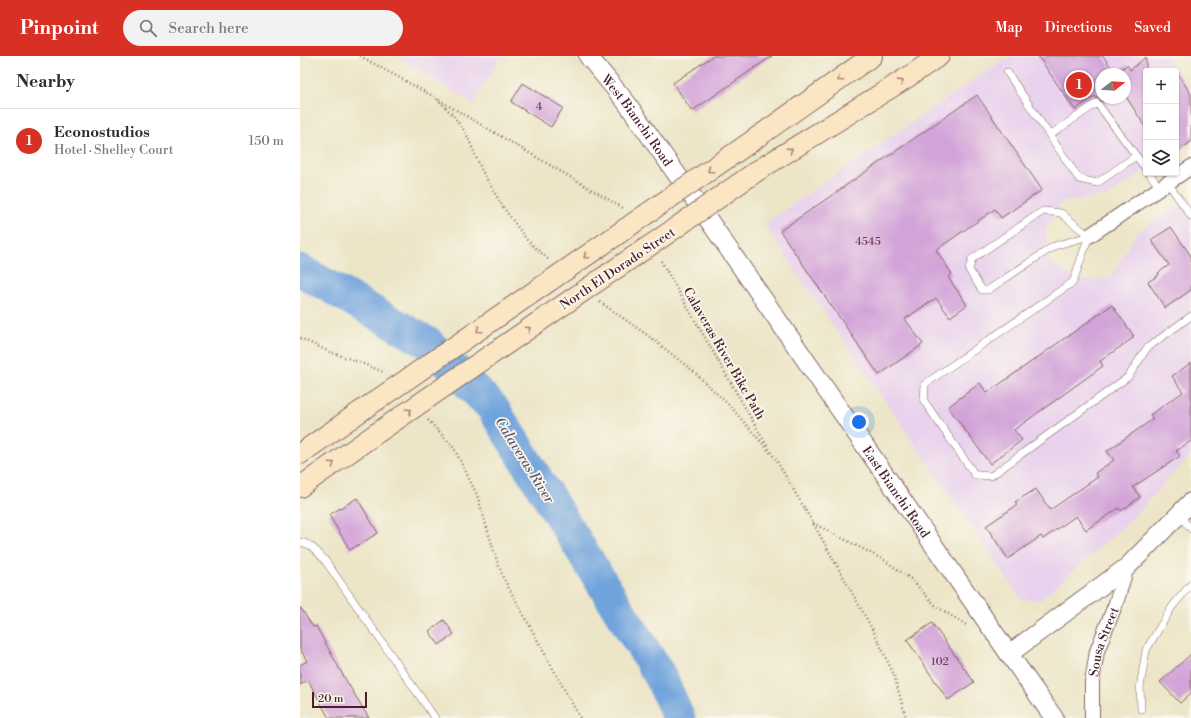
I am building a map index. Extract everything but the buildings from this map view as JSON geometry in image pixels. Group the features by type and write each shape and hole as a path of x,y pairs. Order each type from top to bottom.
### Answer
{"main road":[{"name":"North El Dorado Street","path":"300,454 361,410 618,234 872,56"},
{"name":"North El Dorado Street","path":"300,487 757,171 939,56"}],"street":[{"name":"West Bianchi Road","path":"588,56 626,102 685,186"},
{"path":"1089,236 1191,167"},
{"name":"East Bianchi Road","path":"685,186 1054,718"},
{"name":"Sousa Street","path":"1009,654 1127,567 1191,502"},
{"name":"Sousa Street","path":"1092,718 1092,682 1097,651 1116,603 1127,567"}],"lane":[{"path":"1007,72 1079,179 1098,183 1136,156"},
{"path":"1050,136 1097,103 1143,165"},
{"path":"1153,176 1164,185 1191,216"},
{"path":"1043,210 1061,213 1089,236 1054,246 988,290 982,290 969,270 972,259 1043,210"},
{"path":"1089,236 1073,282 925,384 924,401 975,475 991,476 1128,377 1147,348 1191,316"},
{"path":"1179,515 1191,529"},
{"path":"300,542 304,542 314,548 324,559 435,718"},
{"path":"1141,708 1140,688 1146,650 1172,607 1191,584"}],"path":[{"path":"360,56 436,98 625,209"},
{"path":"436,98 452,114 466,133 482,171 502,207 527,240 553,264"},
{"name":"Calaveras River Bike Path","path":"659,257 813,523 874,632 894,675 906,718"},
{"name":"Calaveras River Bike Path","path":"600,302 693,371 730,406 775,458"},
{"path":"478,495 503,577 580,718"},
{"path":"813,523 884,560 911,579 936,606 968,626"}],"shaded area":[{"path":"396,56 501,56 473,104"},
{"path":"1009,56 1166,56 1175,68 1143,68 1143,172 1109,196 1061,202 1045,232 1052,263 1077,281 1110,278 1137,232 1191,197 1191,454 1131,520 1040,600 1021,599 764,224"},
{"path":"1179,74 1191,90 1191,138 1179,84"}],"waterway":[{"name":"Calaveras River","path":"300,270 428,343 492,407 659,674 679,718"}],"place":[{"name":"Econostudios","path":"1079,85"}]}
